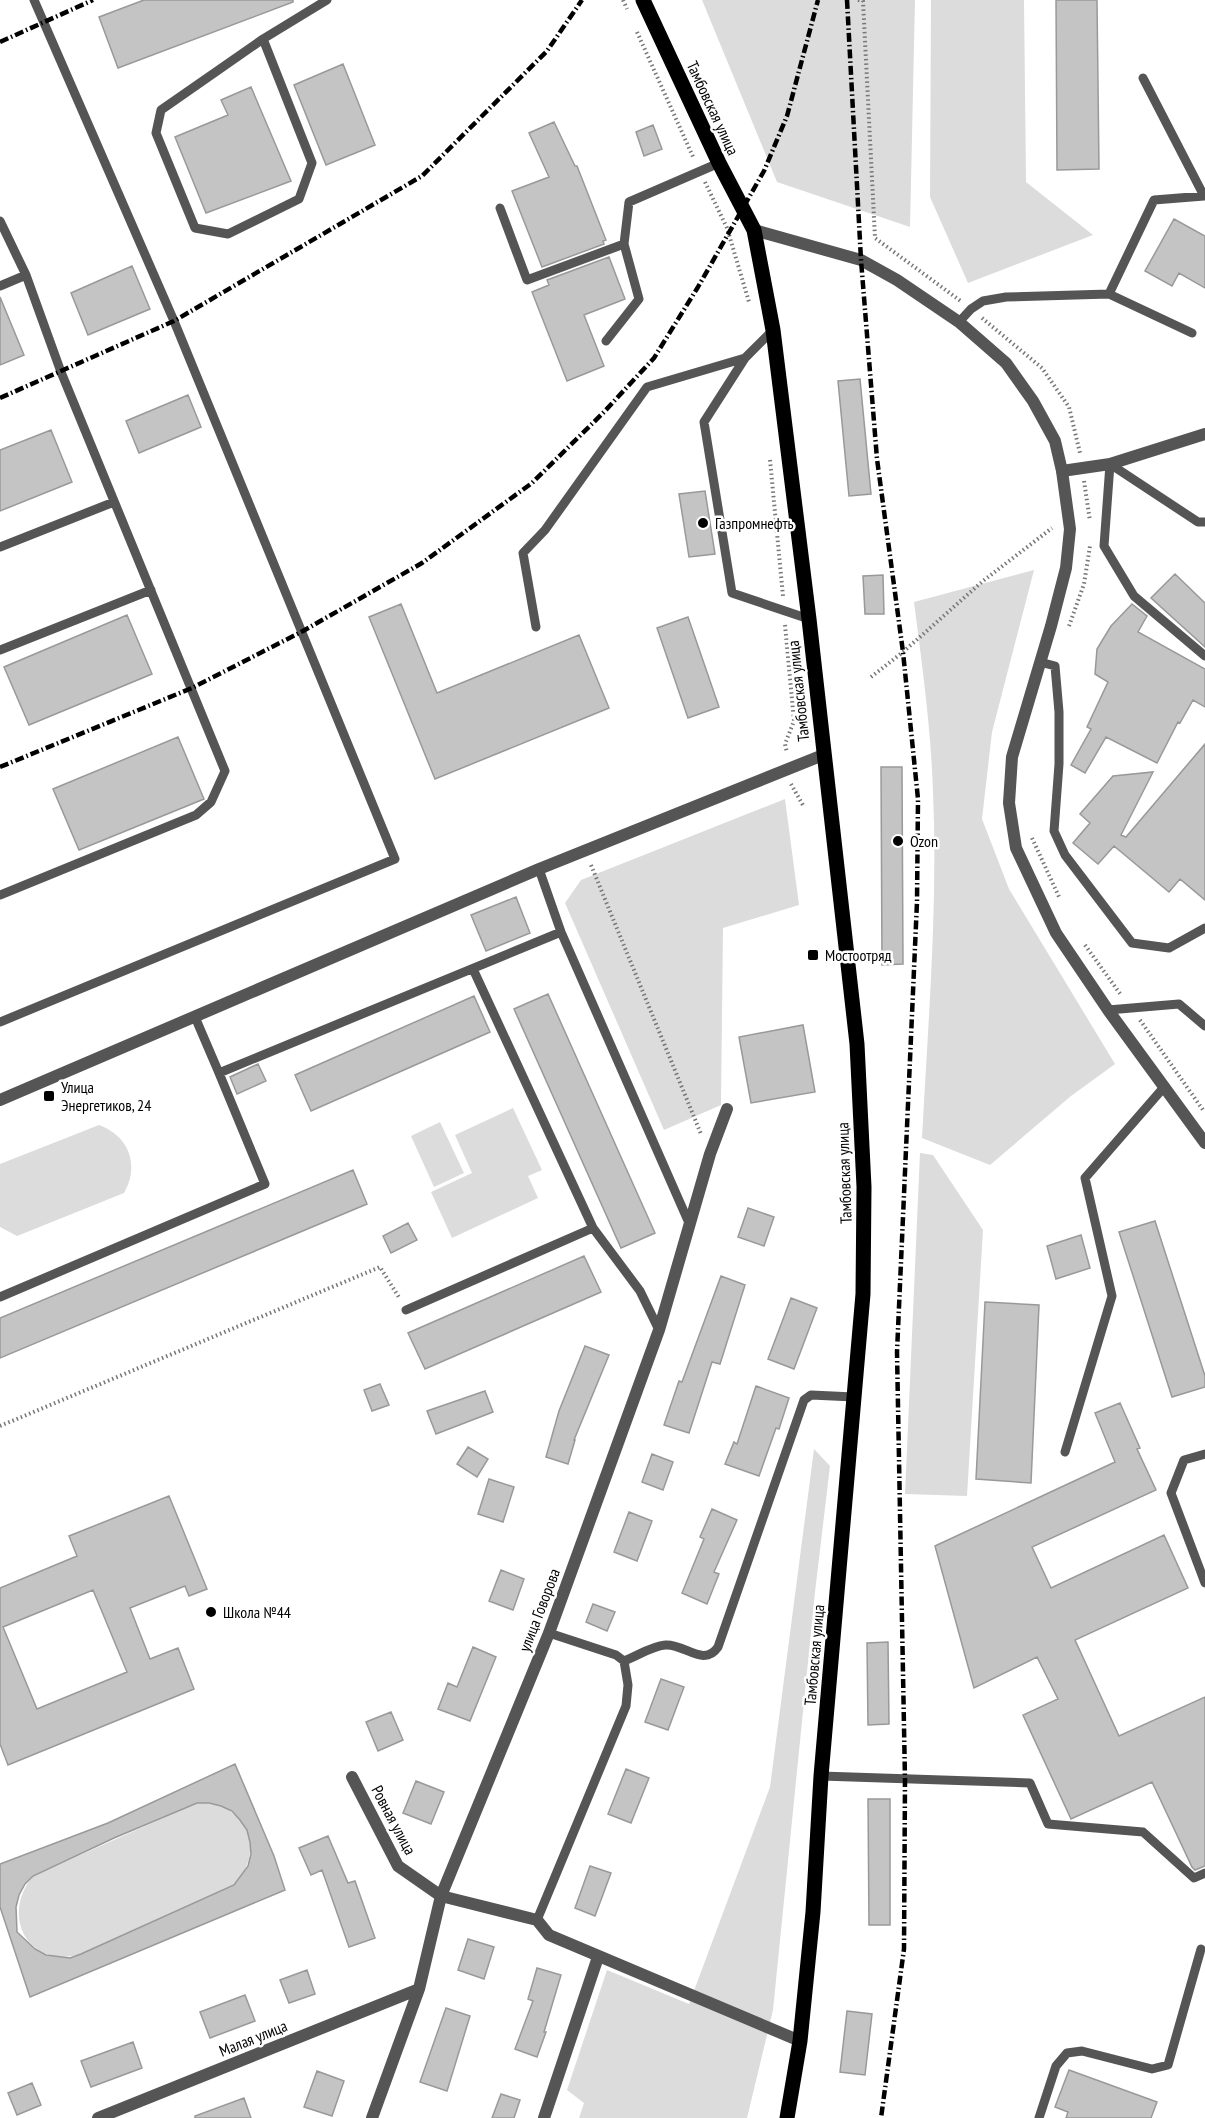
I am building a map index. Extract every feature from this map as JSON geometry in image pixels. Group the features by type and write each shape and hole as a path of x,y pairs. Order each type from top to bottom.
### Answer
{"main road":[{"name":"Тамбовская улица","path":"643,0 719,163 754,230 773,330 857,1044 864,1187 863,1294 821,1776 813,1912 800,2041 787,2118"}],"street":[{"path":"754,230 861,261 897,280 959,321 1006,363 1033,401 1055,441 1062,471 1070,529 1066,568 1012,757 1009,803 1016,848 1056,933 1108,1010 1205,1143"},
{"path":"1062,471 1110,464 1205,434"},
{"path":"0,1100 539,869 823,755"},
{"name":"улица Говорова","path":"372,2118 419,1989 441,1896 549,1633 659,1330 710,1154 727,1109"},
{"name":"Ровная улица","path":"352,1777 398,1866 441,1896"},
{"path":"441,1896 537,1920 549,1935 800,2041"},
{"path":"544,2118 598,1957"},
{"name":"Малая улица","path":"98,2118 419,1989"}],"lane":[{"path":"0,1022 395,859 174,321 34,0"},
{"path":"263,39 312,163 299,199 228,234 195,228 156,133 161,110 263,39 327,0"},
{"path":"1109,294 1154,200 1204,196 1143,78"},
{"path":"606,341 639,299 624,244 629,202 719,163"},
{"path":"500,208 527,280 624,244"},
{"path":"0,221 26,275 61,372 225,771 211,802 196,815 0,895"},
{"path":"0,286 26,275"},
{"path":"959,321 983,301 1006,297 1109,294 1192,333"},
{"path":"773,330 745,358 704,422 732,593 808,619"},
{"path":"536,627 523,553 545,530 647,387 745,358"},
{"path":"1205,522 1198,522 1110,464 1104,546 1134,596 1205,656"},
{"path":"0,547 114,502"},
{"path":"0,650 151,590"},
{"path":"1040,662 1054,666 1059,712 1059,764 1054,831 1065,855 1132,943 1168,948 1205,928"},
{"path":"539,869 561,932 689,1223"},
{"path":"219,1073 561,932"},
{"path":"473,969 593,1228 640,1291 659,1330"},
{"path":"1108,1010 1179,1004 1205,1026"},
{"path":"0,1297 265,1184 195,1017"},
{"path":"1065,1452 1112,1296 1085,1178 1165,1086"},
{"path":"406,1310 593,1228"},
{"path":"624,1661 664,1645 671,1645 705,1657 713,1654 718,1647 804,1400 811,1395 854,1397"},
{"path":"1205,1454 1184,1460 1171,1493 1205,1583"},
{"path":"537,1920 626,1706 628,1685 624,1661 616,1655 549,1633"},
{"path":"821,1776 1030,1784 1048,1824 1143,1832 1194,1878 1205,1873"},
{"path":"1039,2118 1056,2066 1067,2053 1082,2051 1152,2069 1168,2065 1201,1949"}],"path":[{"path":"623,0 627,11"},
{"path":"858,0 863,1 875,238"},
{"path":"637,32 727,228 749,303"},
{"path":"770,459 794,721 785,744 791,786 804,807"},
{"path":"871,677 903,652 983,581 1052,528"},
{"path":"591,865 710,1154"},
{"path":"0,1426 380,1267 406,1310"}],"shaded area":[{"path":"702,0 915,0 910,227 777,182"},
{"path":"931,0 1024,0 1026,182 1093,235 968,283 930,197"},
{"path":"1034,570 992,732 982,819 1009,889 1115,1064 1071,1096 990,1165 922,1138 932,965 934,835 926,697 914,602"},
{"path":"785,799 799,905 723,928 721,1105 664,1130 565,903 581,880"},
{"path":"513,1108 542,1170 528,1176 538,1198 452,1238 431,1192 472,1173 455,1135"},
{"path":"440,1122 464,1173 434,1187 411,1136"},
{"path":"99,1125 118,1136 129,1153 131,1172 124,1193 17,1236 0,1227 0,1164"},
{"path":"920,1153 933,1155 983,1230 967,1496 905,1494"},
{"path":"814,1449 830,1466 773,2010 747,2118 579,2118 584,2103 567,2090 607,1970 689,2004 770,1787"},
{"path":"197,1803 215,1805 229,1810 240,1819 247,1830 250,1843 249,1857 244,1871 234,1885 81,1954 62,1957 46,1954 25,1936 20,1922 19,1907 23,1891 33,1876"}],"building":[{"path":"144,0 293,0 293,2 118,68 99,17"},
{"path":"1056,0 1097,0 1099,169 1057,170"},
{"path":"343,64 375,145 326,165 294,85"},
{"path":"251,87 291,181 206,213 175,137 228,115 221,100"},
{"path":"554,122 577,166 606,240 603,241 604,244 542,267 512,191 549,177 529,133"},
{"path":"653,125 662,149 644,156 636,132"},
{"path":"1174,219 1205,236 1205,288 1179,273 1172,286 1145,271"},
{"path":"609,257 625,299 584,315 604,366 567,381 532,292 549,285 547,280"},
{"path":"132,266 150,309 88,335 71,293"},
{"path":"0,297 24,355 0,365"},
{"path":"860,379 871,494 849,496 838,381"},
{"path":"188,395 201,427 139,453 126,421"},
{"path":"51,430 72,482 0,511 0,450"},
{"path":"705,491 715,554 689,557 679,494"},
{"path":"1175,574 1205,603 1205,647 1151,598"},
{"path":"883,575 884,614 865,614 863,576"},
{"path":"401,604 437,693 579,635 609,708 435,779 369,617"},
{"path":"1132,604 1147,616 1138,632 1205,669 1205,707 1193,700 1180,723 1178,722 1157,763 1106,737 1085,773 1071,765 1091,729 1087,727 1108,682 1095,674 1097,649 1111,626"},
{"path":"127,615 152,674 29,725 4,667"},
{"path":"688,617 719,707 688,718 657,628"},
{"path":"178,737 204,799 79,850 53,789"},
{"path":"1205,744 1205,900 1180,879 1169,892 1114,846 1098,864 1073,843 1090,823 1080,814 1113,776 1153,772 1121,835 1126,837"},
{"path":"881,767 902,767 903,964 882,965"},
{"path":"516,897 530,933 486,951 471,915"},
{"path":"548,994 655,1233 621,1248 514,1009"},
{"path":"474,996 490,1032 311,1111 295,1075"},
{"path":"803,1025 815,1092 751,1103 739,1037"},
{"path":"258,1064 266,1081 237,1094 230,1077"},
{"path":"353,1170 367,1204 0,1358 0,1318"},
{"path":"748,1208 774,1217 764,1246 738,1237"},
{"path":"1155,1221 1205,1376 1205,1387 1172,1397 1119,1232"},
{"path":"408,1223 417,1240 391,1253 383,1236"},
{"path":"1081,1235 1090,1268 1056,1279 1047,1246"},
{"path":"584,1256 601,1292 425,1369 408,1333"},
{"path":"721,1276 745,1285 720,1364 712,1362 689,1433 664,1425"},
{"path":"791,1298 817,1308 794,1369 768,1359"},
{"path":"985,1302 1039,1305 1031,1483 976,1479"},
{"path":"585,1346 609,1355 574,1440 568,1464 546,1457 559,1411"},
{"path":"380,1384 389,1405 372,1411 364,1390"},
{"path":"756,1386 789,1398 759,1476 725,1464 734,1442 737,1444"},
{"path":"485,1391 493,1412 436,1434 427,1411"},
{"path":"1120,1403 1140,1448 1137,1449 1156,1490 1032,1547 1051,1588 1164,1535 1188,1588 1075,1640 1119,1736 1205,1697 1205,1866 1195,1870 1152,1782 1071,1819 1023,1715 1058,1699 1037,1657 974,1688 935,1546 1115,1462 1095,1413"},
{"path":"468,1447 488,1459 477,1477 457,1464"},
{"path":"652,1454 673,1462 663,1490 642,1482"},
{"path":"489,1479 514,1487 503,1522 478,1514"},
{"path":"169,1496 207,1589 189,1596 185,1586 130,1608 150,1659 178,1648 194,1689 8,1765 0,1744 0,1588 77,1556 69,1536","holes":["93,1590 127,1672 37,1709 3,1627"]},
{"path":"712,1509 737,1520 714,1572 719,1574 707,1604 682,1593 704,1539 700,1537"},
{"path":"629,1512 652,1521 637,1561 614,1552"},
{"path":"501,1570 524,1579 513,1610 489,1601"},
{"path":"593,1604 615,1612 607,1631 586,1622"},
{"path":"888,1642 889,1724 868,1725 867,1643"},
{"path":"473,1647 496,1657 470,1721 438,1709 448,1683 457,1687"},
{"path":"661,1679 684,1687 668,1730 645,1722"},
{"path":"391,1712 403,1740 378,1751 366,1722"},
{"path":"235,1764 274,1856 285,1890 30,1997 0,1907 0,1864 108,1823","holes":["197,1803 209,1803 232,1811 247,1830 251,1854 248,1866 234,1885 70,1958 46,1955 35,1949 17,1932 16,1907 19,1895 33,1876"]},
{"path":"626,1769 649,1778 631,1823 608,1814"},
{"path":"416,1781 444,1792 431,1824 403,1813"},
{"path":"868,1799 890,1799 890,1925 869,1925"},
{"path":"328,1836 348,1883 355,1881 375,1938 349,1947 322,1870 311,1875 299,1848"},
{"path":"590,1866 611,1873 595,1916 575,1908"},
{"path":"468,1939 494,1947 484,1979 458,1970"},
{"path":"537,1968 561,1975 537,2057 515,2049 533,2001 528,1999"},
{"path":"307,1970 315,1994 289,2003 280,1980"},
{"path":"245,1995 255,2021 210,2038 200,2012"},
{"path":"446,2008 470,2016 447,2091 420,2082"},
{"path":"847,2011 872,2014 865,2075 840,2072"},
{"path":"133,2042 142,2068 91,2087 81,2061"},
{"path":"1069,2070 1157,2102 1151,2118 1066,2118 1068,2112 1055,2107"},
{"path":"317,2071 344,2081 332,2116 304,2107"},
{"path":"32,2083 41,2105 17,2115 8,2093"},
{"path":"501,2094 520,2100 514,2118 492,2118"},
{"path":"244,2098 251,2118 195,2118 195,2116"}],"railway":[{"path":"0,42 93,0"},
{"path":"0,398 174,321 422,176 547,51 582,0"},
{"path":"0,767 192,688 303,631 422,563 532,483 604,412 654,358 698,287 764,171 787,116 818,0"},
{"path":"847,0 861,260 877,459 903,652 918,799 917,902 897,1352 905,1780 904,1949 881,2118"}],"place":[{"name":"Газпромнефть","path":"703,523"},
{"name":"Ozon","path":"898,841"},
{"name":"Мостоотряд","path":"813,955"},
{"name":"Улица Энергетиков, 24","path":"49,1096"},
{"name":"Школа №44","path":"211,1612"}]}
